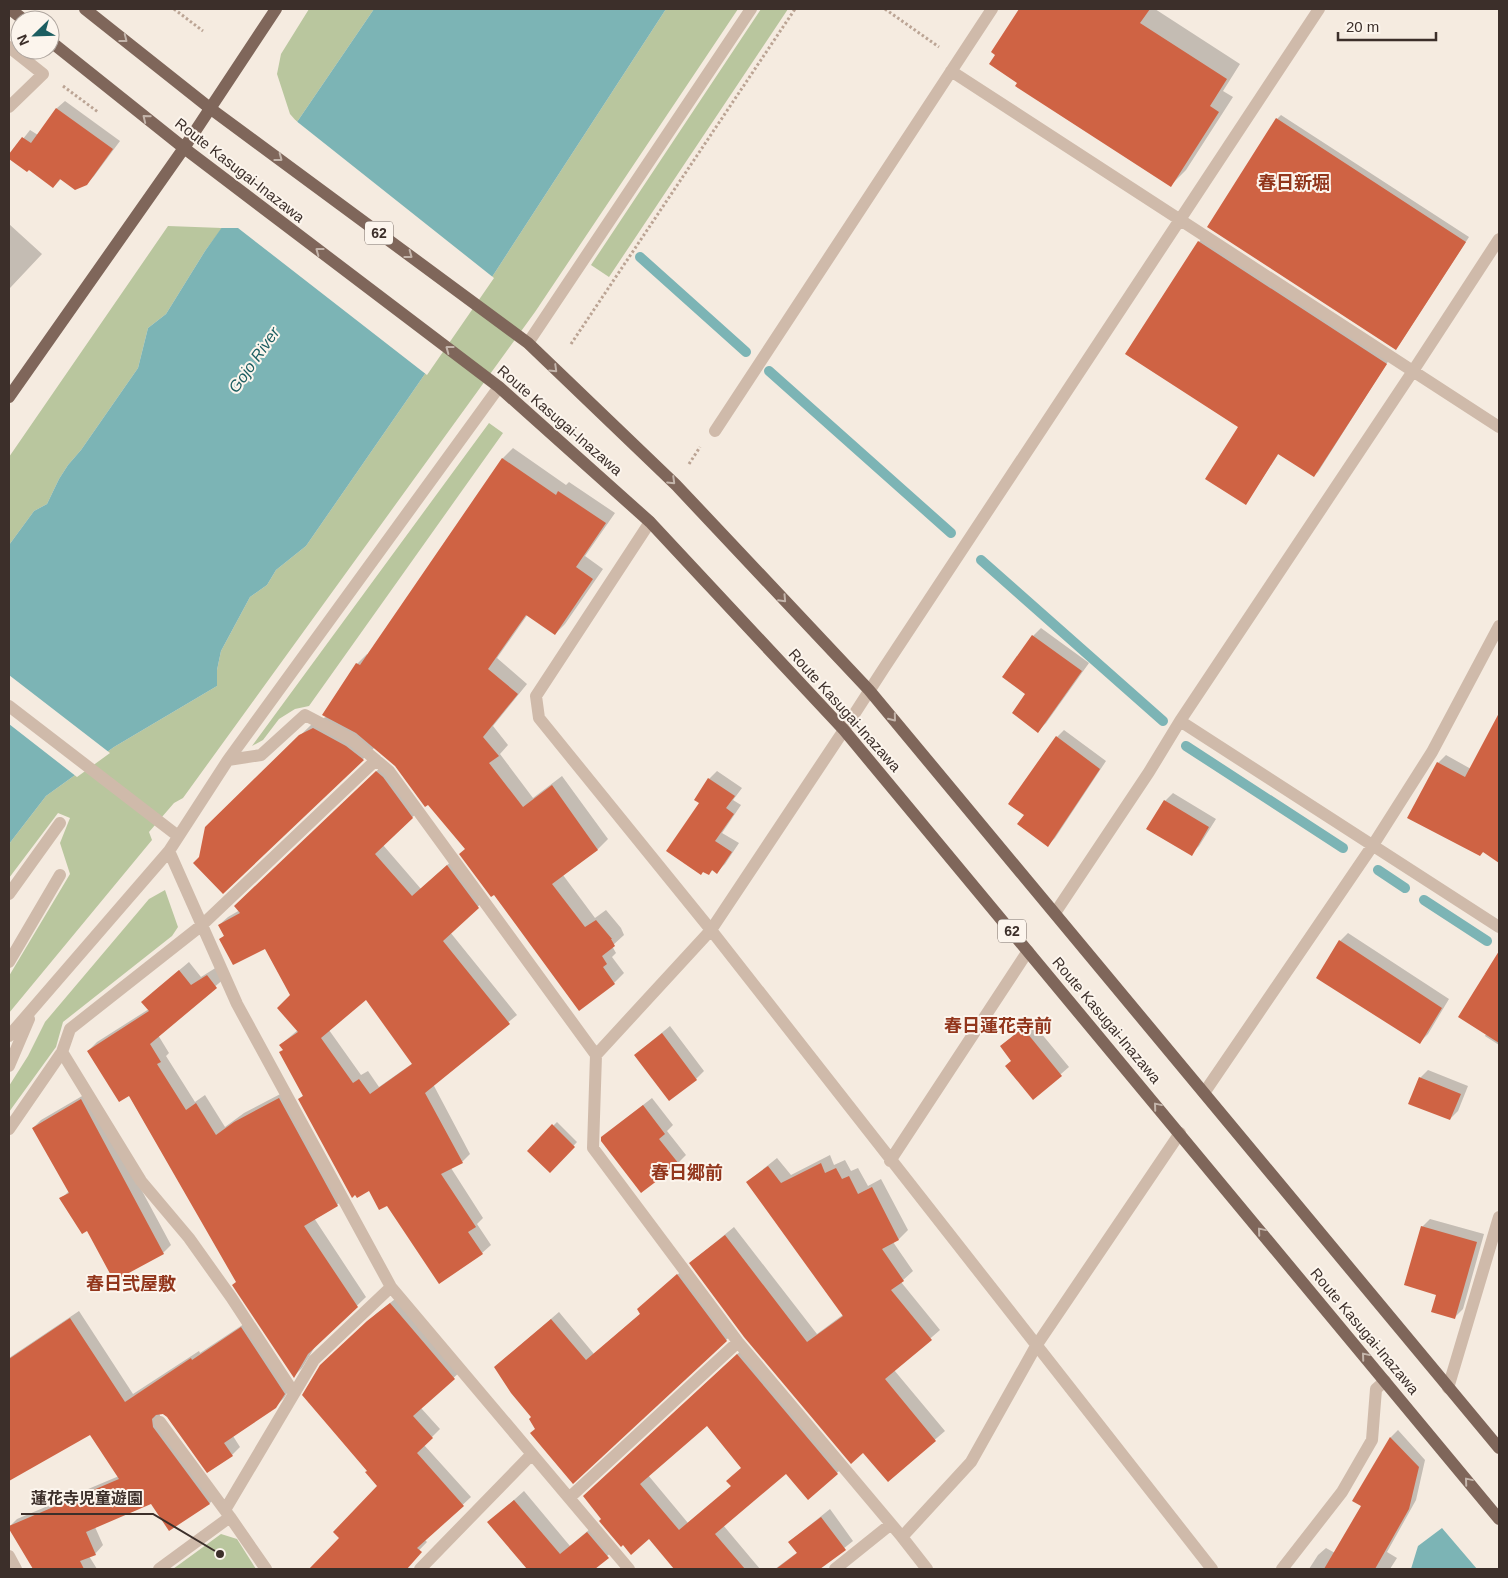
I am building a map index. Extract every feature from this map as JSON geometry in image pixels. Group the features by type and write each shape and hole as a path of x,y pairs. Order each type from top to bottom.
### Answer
{"main road":[{"name":"Route Kasugai-Inazawa","path":"85,9 211,109 523,340 676,485 869,690 1499,1448"},
{"path":"9,397 211,109 276,9"},
{"name":"Route Kasugai-Inazawa","path":"60,49 212,170 488,378 650,522 844,730 1499,1519"}],"street":[{"path":"523,340 751,9"},
{"path":"715,431 992,9"},
{"path":"596,1056 711,930 1319,9"},
{"path":"9,48 43,74 9,107"},
{"path":"955,66 1180,219 1499,428"},
{"path":"1055,913 1499,239"},
{"path":"9,1036 169,851 228,760 499,387"},
{"path":"650,522 536,696 539,718 711,930 1212,1569"},
{"path":"1204,1093 1373,845 1432,752 1499,626"},
{"path":"9,706 178,836"},
{"path":"228,760 261,755 305,714 351,739 389,771 596,1056 593,1148 738,1342 927,1569"},
{"path":"1180,721 1499,927"},
{"path":"9,1129 62,1052 70,1030 202,925 376,760"},
{"path":"9,894 60,823"},
{"path":"169,851 237,1004 391,1287 628,1569"},
{"path":"9,962 60,875"},
{"path":"890,1160 1028,951"},
{"path":"9,1066 32,1010"},
{"path":"62,1052 141,1181 189,1238 231,1297 294,1393"},
{"path":"902,1537 971,1462 1036,1346 1180,1133"},
{"path":"1448,1388 1499,1217"},
{"path":"159,1569 227,1513 314,1360 391,1287"},
{"path":"569,1498 738,1342"},
{"path":"1282,1569 1342,1492 1372,1440 1376,1389 1385,1381"},
{"path":"160,1422 266,1569"},
{"path":"420,1569 532,1454"},
{"path":"835,1569 891,1524"},
{"path":"9,1556 16,1569"}],"path":[{"path":"174,9 203,31"},
{"path":"571,344 796,9"},
{"path":"885,9 955,66"},
{"path":"43,74 60,84 104,117"}],"green space":[{"path":"309,9 374,9 297,122 290,114 277,74 281,54"},
{"path":"666,9 738,9 535,312 183,798 174,803 149,832 152,840 9,1013 9,976 70,874 60,843 70,818 58,813 9,878 9,844 46,796 114,747 217,686 217,670 221,651 250,597 267,585 276,570 306,546 492,277"},
{"path":"761,9 788,9 609,277 591,265"},
{"path":"168,226 222,228 205,251 166,314 148,328 138,368 81,450 68,465 47,504 34,511 9,545 9,457"},
{"path":"489,423 503,433 309,706 295,709 279,719 263,740 252,746"},
{"path":"165,890 178,927 172,936 63,1022 56,1047 9,1112 9,1086 28,1056 45,1022 149,899"},
{"path":"221,1534 237,1539 256,1569 173,1569"}],"water":[{"name":"Gojo River","path":"374,9 666,9 492,277 306,546 276,570 267,585 250,597 221,651 217,670 217,686 114,747 46,796 9,844 9,545 34,511 47,504 68,465 81,450 138,368 148,328 166,314 205,251 297,122"},
{"path":"1442,1528 1477,1569 1411,1569 1418,1546"}],"pier":[{"path":"295,120 494,278 427,375 238,228 219,228"},
{"path":"9,675 110,753 77,777 9,724"}],"building":[{"path":"1019,9 1150,9 1140,23 1227,79 1210,106 1219,112 1171,187 1015,86 1017,83 989,64 995,55 991,52"},
{"path":"56,108 113,149 87,185 75,190 60,179 53,188 29,170 27,172 9,159 9,154 22,137 31,143"},
{"path":"1276,118 1466,242 1396,350 1207,227"},
{"path":"1198,241 1387,364 1314,477 1278,454 1246,505 1205,479 1238,427 1125,354"},
{"path":"502,458 556,495 558,491 606,523 576,567 593,579 555,635 526,615 488,669 518,694 483,737 499,756 489,763 523,807 552,785 598,850 552,884 585,927 596,920 612,939 615,946 602,956 607,964 603,967 615,984 579,1011 494,895 491,897 459,854 465,849 428,805 425,807 395,766 356,733 322,715 356,663 360,665"},
{"path":"1032,635 1082,671 1038,733 1012,713 1025,694 1002,677"},
{"path":"1499,713 1499,863 1483,852 1480,856 1407,818 1437,762 1465,777"},
{"path":"313,728 346,746 364,760 223,894 193,863 199,857 205,827 299,735"},
{"path":"1056,736 1100,769 1048,847 1017,824 1024,815 1008,804"},
{"path":"376,771 383,777 413,818 375,854 412,896 447,865 479,908 443,941 510,1024 425,1093 463,1163 441,1174 476,1227 468,1232 483,1254 439,1284 387,1206 379,1210 369,1191 357,1198 355,1195 352,1198 298,1099 303,1096 279,1052 283,1050 279,1045 298,1032 277,1008 290,995 265,949 233,965 219,939 224,936 218,925 240,913 234,906","holes":["366,1000 412,1064 370,1094 359,1079 353,1083 321,1038"]},
{"path":"708,778 735,796 726,808 734,814 715,841 732,852 717,874 712,870 709,875 703,872 701,875 666,851 699,803 694,800"},
{"path":"1164,800 1209,827 1192,856 1146,829"},
{"path":"1339,940 1442,1008 1420,1044 1316,978"},
{"path":"1499,951 1499,1043 1458,1017"},
{"path":"179,970 191,985 207,975 217,988 150,1044 161,1062 157,1064 186,1110 196,1103 216,1135 234,1122 279,1098 338,1206 304,1226 358,1307 308,1354 294,1378 232,1285 236,1282 129,1096 119,1102 87,1051 149,1011 141,1002"},
{"path":"1023,1028 1062,1076 1033,1100 1005,1066 1011,1061 1000,1046"},
{"path":"662,1033 697,1080 669,1101 634,1055"},
{"path":"1419,1077 1461,1094 1450,1120 1408,1104"},
{"path":"81,1099 164,1254 114,1281 87,1231 82,1234 59,1198 69,1193 32,1128"},
{"path":"643,1105 665,1134 659,1139 679,1164 641,1193 601,1141 601,1137"},
{"path":"552,1124 575,1147 550,1173 527,1151"},
{"path":"821,1163 825,1173 836,1168 842,1179 849,1176 858,1194 872,1187 899,1240 882,1249 904,1281 891,1290 932,1340 885,1379 936,1441 888,1482 863,1453 851,1464 744,1337 689,1263 725,1235 807,1342 843,1316 746,1182 768,1166 781,1183"},
{"path":"1421,1226 1477,1242 1455,1319 1431,1312 1436,1295 1404,1285"},
{"path":"677,1274 727,1341 573,1484 530,1433 535,1429 529,1419 531,1417 511,1393 494,1367 551,1319 586,1360 640,1314 637,1309"},
{"path":"390,1303 455,1379 413,1416 433,1438 417,1453 464,1506 417,1548 422,1552 407,1569 309,1569 339,1538 333,1532 377,1486 365,1472 367,1471 302,1395 320,1365 367,1321"},
{"path":"70,1318 125,1402 241,1327 285,1394 276,1408 224,1443 233,1456 207,1473 167,1417 163,1414 156,1415 152,1419 153,1427 210,1504 169,1531 151,1504 86,1532 96,1555 80,1561 84,1569 33,1569 9,1526 119,1479 90,1435 9,1481 9,1359"},
{"path":"737,1354 838,1474 808,1500 786,1474 715,1534 745,1569 674,1569 649,1539 631,1555 623,1545 621,1547 599,1521 601,1519 583,1496","holes":["707,1426 741,1468 726,1481 731,1486 679,1530 640,1484"]},
{"path":"1390,1437 1419,1467 1409,1509 1375,1569 1324,1569 1361,1506 1352,1501"},
{"path":"514,1500 560,1554 587,1532 609,1558 595,1569 527,1569 487,1522"},
{"path":"821,1517 846,1550 820,1569 776,1569 797,1553 788,1542"}],"waterway":[{"path":"640,257 746,352"},
{"path":"769,371 951,533"},
{"path":"981,560 1163,721"},
{"path":"1186,746 1343,848"},
{"path":"1378,870 1405,888"},
{"path":"1424,900 1487,941"}],"place":[{"name":"蓮花寺児童遊園","path":"220,1554"}],"district":[{"name":"春日新堀","path":"1294,183"},
{"name":"春日蓮花寺前","path":"998,1026"},
{"name":"春日郷前","path":"687,1173"},
{"name":"春日弐屋敷","path":"131,1284"}]}
